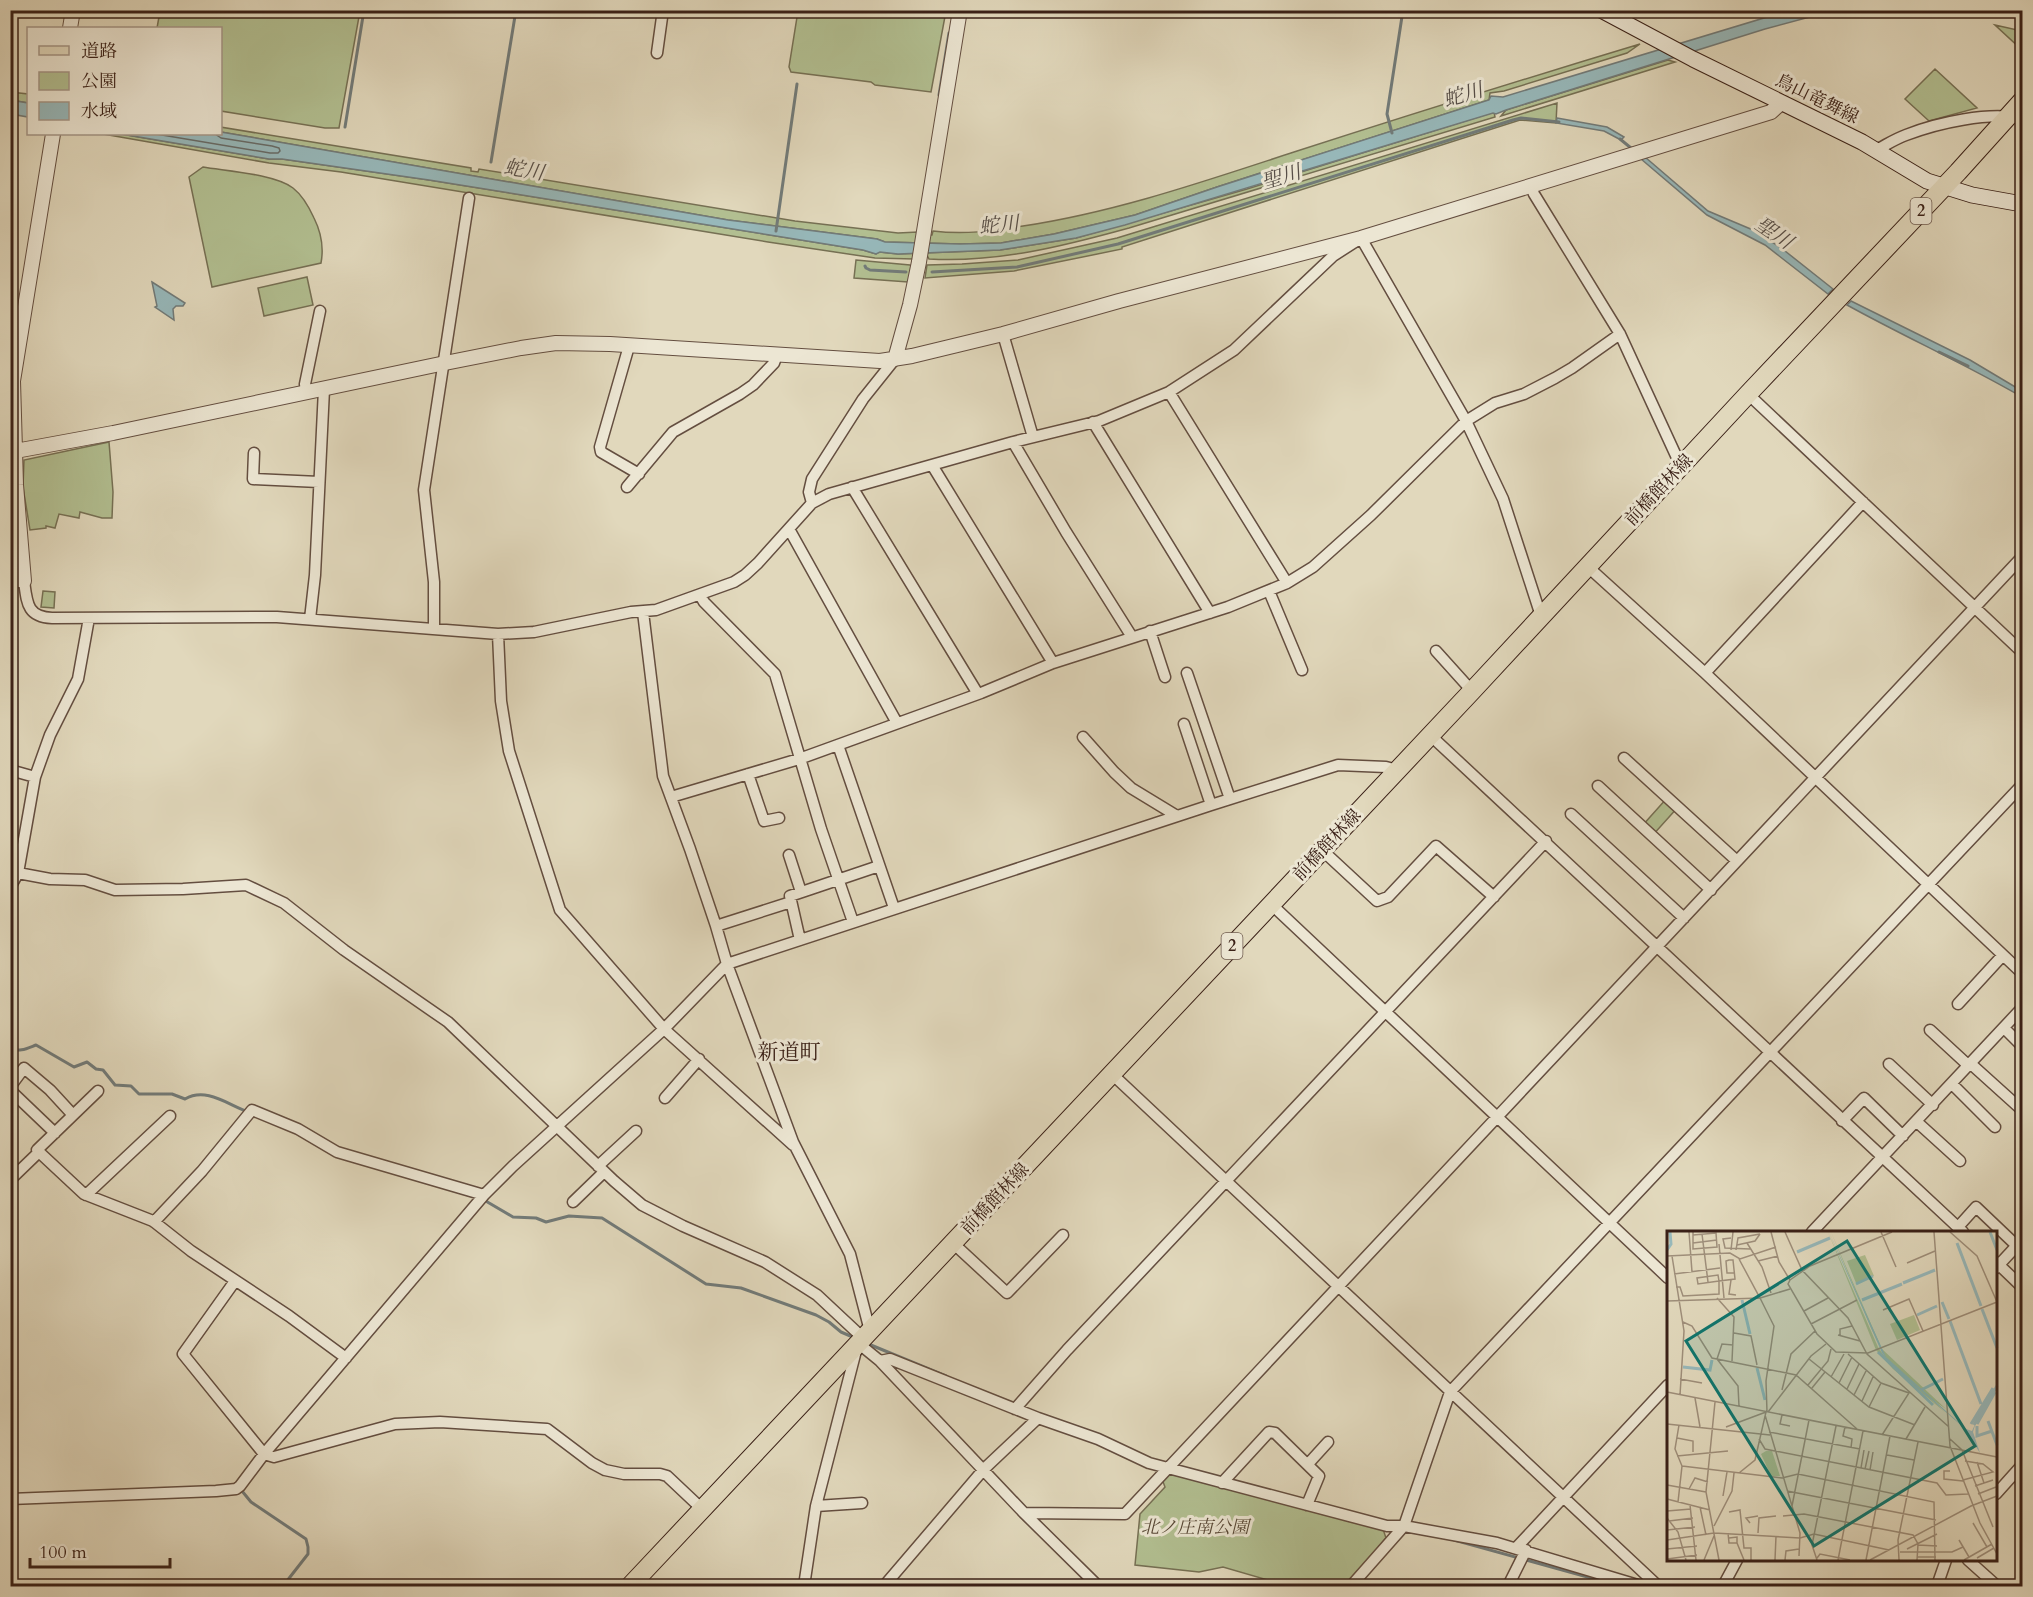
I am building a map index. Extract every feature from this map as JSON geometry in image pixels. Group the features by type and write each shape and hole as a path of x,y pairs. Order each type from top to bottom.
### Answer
{"main road":[{"name":"鳥山竜舞線","path":"1601,10 1690,58 1876,150 1919,177 1972,195 2022,204"},
{"name":"前橋館林線","path":"630,1587 1943,187 2015,118 2022,101"}],"street":[{"path":"70,27 72,10"},
{"path":"657,53 663,10"},
{"path":"812,503 809,492 812,479 863,399 895,359 910,305 919,259 960,10"},
{"path":"13,452 124,431 445,363 559,343 880,361 895,359 1003,334 1119,301 1361,238 1771,112 1781,103"},
{"path":"1876,150 1905,135 1948,124 1992,115 2015,118"},
{"path":"53,135 13,381 17,582 27,602 41,618 277,617 498,634 534,632 631,612 656,610 700,595 745,575 812,503 829,494 1093,422 1169,392 1234,350 1333,256 1361,238"},
{"path":"1531,186 1620,334 1678,460 1683,465"},
{"path":"434,628 434,582 424,490 469,198"},
{"path":"1361,238 1466,421 1503,499 1541,616"},
{"path":"306,393 305,384 320,311"},
{"path":"1003,334 1033,437"},
{"path":"671,797 799,759 978,694 1053,663 1210,613 1287,583 1313,567 1371,515 1466,421 1495,404 1524,394 1555,378 1620,334"},
{"path":"629,346 600,447 601,452 639,474"},
{"path":"627,487 673,432 746,390 774,363 777,355"},
{"path":"310,619 315,575 324,389"},
{"path":"1169,392 1287,583"},
{"path":"1748,394 2022,652"},
{"path":"1093,422 1210,613"},
{"path":"1013,442 1132,637"},
{"path":"254,453 253,479 319,482"},
{"path":"932,465 1053,663"},
{"path":"852,487 978,694"},
{"path":"1705,673 1863,502"},
{"path":"789,529 897,723"},
{"path":"1024,1513 1125,1514 2022,557"},
{"path":"1587,566 1705,673 2022,973"},
{"path":"1269,591 1302,670"},
{"path":"700,595 704,602 776,674 799,759 837,880 853,922"},
{"path":"643,612 663,776 716,926 727,964 796,1148 850,1254 864,1337 816,1506 804,1587"},
{"path":"10,888 35,777 50,735 78,679 89,618"},
{"path":"1150,631 1165,677"},
{"path":"498,634 501,701 510,751 560,910 664,1029 796,1148"},
{"path":"1436,651 1472,691"},
{"path":"1187,673 1230,799"},
{"path":"1184,724 1211,805"},
{"path":"1430,735 1960,1230 1976,1207 2020,1243 1997,1265 2022,1287"},
{"path":"1083,737 1131,788 1177,816"},
{"path":"838,745 894,908"},
{"path":"1624,758 1737,861"},
{"path":"10,1498 236,1489 484,1195 664,1029 727,964 1338,765 1386,767 1397,770"},
{"path":"10,771 35,777"},
{"path":"748,774 764,821 779,818"},
{"path":"1351,1587 1404,1526 1450,1392 2022,785"},
{"path":"1598,786 1711,890"},
{"path":"1571,814 1684,918"},
{"path":"1015,1409 1067,1350 1546,841"},
{"path":"1322,850 1377,901 1388,897 1436,846 1494,897"},
{"path":"789,855 801,892"},
{"path":"800,940 790,896 879,866"},
{"path":"14,872 50,879 85,880 116,890 246,885 284,903 353,957 448,1022 601,1169 642,1205 683,1226 765,1262 818,1295 864,1337 880,1361 1024,1513 1098,1587"},
{"path":"716,926 791,902"},
{"path":"1271,904 1667,1277"},
{"path":"1958,1004 2002,955"},
{"path":"1814,1231 2022,1008"},
{"path":"2004,1028 2022,1046"},
{"path":"1930,1030 2022,1110"},
{"path":"665,1098 699,1059"},
{"path":"1888,1064 1933,1104"},
{"path":"55,1133 10,1089 24,1068 50,1090 73,1115"},
{"path":"1112,1074 1658,1587"},
{"path":"1952,1084 1995,1127"},
{"path":"10,1180 39,1152 37,1150 98,1091"},
{"path":"1842,1121 1864,1098 1903,1137"},
{"path":"154,1222 202,1171 252,1110 298,1128 336,1152 484,1195"},
{"path":"87,1195 170,1116"},
{"path":"1917,1122 1960,1161"},
{"path":"573,1202 636,1131"},
{"path":"39,1152 87,1195 154,1222 191,1251 289,1316 346,1358"},
{"path":"954,1244 1007,1293 1063,1235"},
{"path":"235,1281 183,1354 264,1454 274,1456 395,1424 441,1422 548,1429 592,1463 605,1470 624,1474 667,1476 702,1509"},
{"path":"880,1361 890,1359 1038,1418 1098,1439 1149,1463 1388,1526 1404,1526 1521,1549 1641,1587"},
{"path":"1508,1587 1521,1549 1563,1497 1667,1385"},
{"path":"884,1587 984,1469 1038,1418"},
{"path":"1222,1483 1269,1432 1275,1433 1319,1476 1307,1505"},
{"path":"1308,1464 1328,1442"},
{"path":"1997,1492 2022,1465"},
{"path":"816,1506 862,1503"},
{"path":"1723,1587 1736,1561"},
{"path":"1937,1587 1946,1561"},
{"path":"1969,1561 1997,1587"}],"green space":[{"path":"160,11 360,11 339,128 325,128 222,111 222,27 157,27"},
{"path":"798,11 946,11 931,92 791,72 789,67"},
{"path":"1995,25 2022,31 2022,50"},
{"path":"1640,44 1627,53 1504,91 1490,93 1489,100 1135,215 1054,234 1001,243 885,242 877,239 728,220 222,132 222,127 471,168 471,171 478,172 479,169 795,221 932,235 933,231 967,232 1012,228 1092,213 1194,184"},
{"path":"1668,60 1675,62 1501,116 1506,110"},
{"path":"1935,69 1977,108 1929,121 1905,99"},
{"path":"10,92 27,94 27,103 11,100"},
{"path":"1557,103 1556,123 1520,120 1122,247 1122,249 1014,271 925,278 927,265 1018,260 1117,238"},
{"path":"1494,112 1495,117 1129,228 1030,252 954,260 929,259 928,257 875,258 341,172 269,163 109,135 127,135 269,159 429,180 863,250 876,254 879,252 898,254 1000,250 1076,238 1247,189"},
{"path":"203,167 263,176 293,188 308,206 314,218 322,245 321,263 212,287 189,177"},
{"path":"856,260 910,265 913,268 908,282 854,278"},
{"path":"307,277 313,305 264,316 258,288"},
{"path":"109,442 113,492 112,518 102,518 80,512 79,518 59,514 55,528 46,526 46,528 30,530 23,487 24,460"},
{"path":"43,591 55,592 54,608 41,607"},
{"path":"1667,798 1678,807 1652,836 1642,826"},
{"name":"北ノ庄南公園","path":"1170,1473 1383,1529 1386,1538 1347,1586 1321,1586 1309,1580 1288,1586 1223,1567 1199,1572 1135,1565 1140,1514 1165,1487 1162,1479"}],"water":[{"path":"1787,11 1832,11 1765,29 1496,114 1493,113 1125,225 1076,238 1000,250 898,254 880,252 876,254 863,250 429,180 269,159 127,135 222,135 222,132 728,220 877,239 885,242 1001,243 1054,234 1135,215 1489,100 1491,96 1503,97"},
{"path":"10,100 27,103 27,117 11,114"},
{"path":"1557,118 1607,127 1624,137 1621,140 1604,131 1556,123"},
{"path":"1645,157 1708,211 1753,230 1780,247 1833,289 1828,294 1765,245 1707,215 1641,159"},
{"path":"152,282 185,303 173,309 174,320 155,307 157,306"},
{"path":"1851,301 1970,360 2022,391 2022,397 1847,305"}],"waterway":[{"path":"345,127 364,10"},
{"path":"491,162 516,10"},
{"path":"1392,133 1387,114 1403,10"},
{"path":"939,95 949,33"},
{"path":"776,231 797,84"},
{"name":"聖川","path":"932,272 1017,267 1118,244 1513,120 1521,118 1559,122"},
{"name":"聖川","path":"1620,139 1631,148"},
{"name":"聖川","path":"865,266 870,270 906,272"},
{"name":"聖川","path":"1939,352 1968,366"},
{"path":"10,1048 20,1050 36,1045 74,1067 87,1062 96,1069 103,1070 115,1085 131,1086 139,1094 172,1094 185,1099 193,1096 209,1096 248,1112"},
{"path":"484,1200 513,1217 536,1218 546,1222 569,1216 602,1218 706,1284 741,1288 816,1315 841,1332 855,1338"},
{"path":"866,1343 946,1376"},
{"path":"242,1491 251,1502 306,1539 308,1554 283,1586"},
{"path":"1454,1540 1620,1586"}],"district":[{"name":"新道町","path":"789,1052"}],"water label":[{"name":"蛇川","path":"1463,95"},
{"name":"蛇川","path":"524,170"},
{"name":"蛇川","path":"999,225"}]}
